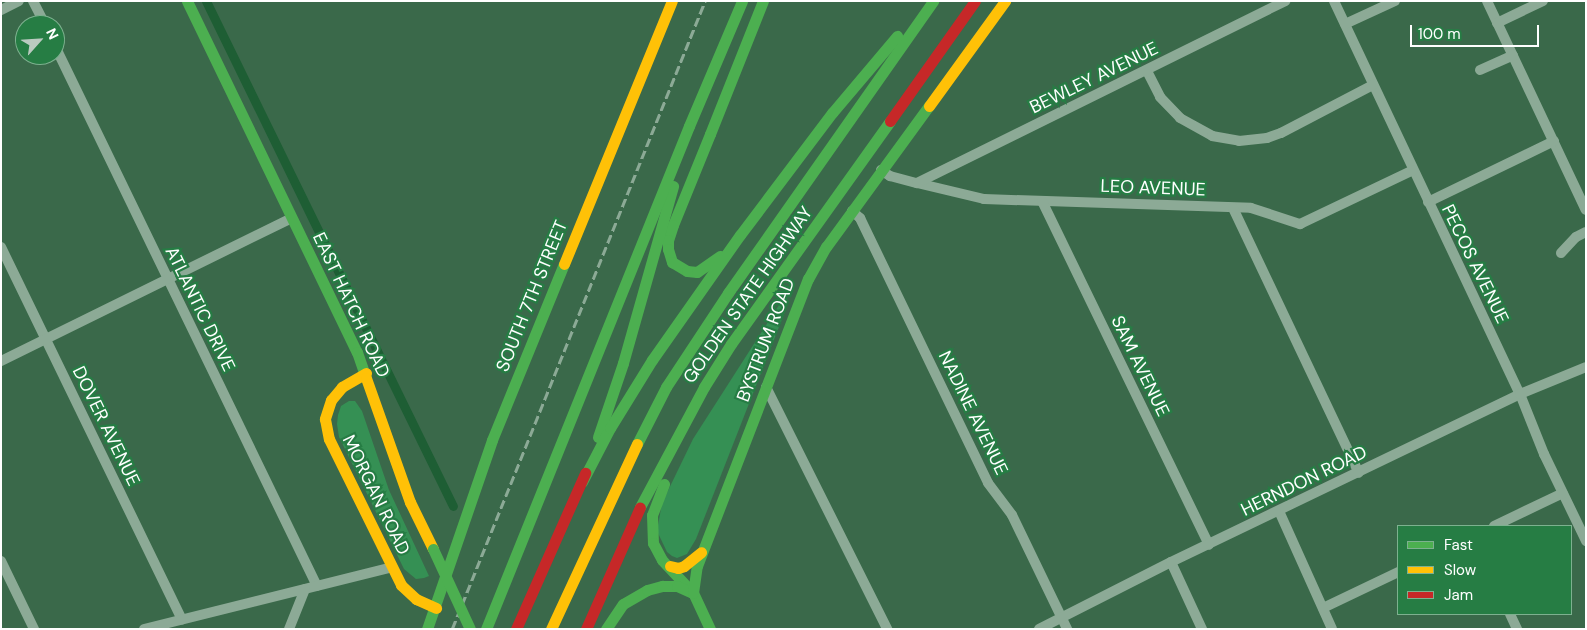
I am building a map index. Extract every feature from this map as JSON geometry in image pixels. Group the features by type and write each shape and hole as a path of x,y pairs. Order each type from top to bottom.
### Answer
{"main road":[{"name":"EAST HATCH ROAD","path":"187,1 366,373 410,502 468,625"},
{"name":"SOUTH 7TH STREET","path":"436,608 492,440 672,1"},
{"path":"486,629 689,126 742,1"},
{"path":"740,235 716,260 697,272 681,268 672,262 668,250 668,240 673,225 763,1"},
{"path":"516,629 582,482 610,428 652,360 740,235 832,113 927,1"},
{"name":"GOLDEN STATE HIGHWAY","path":"552,629 624,469 666,387 728,293 933,1"},
{"name":"GOLDEN STATE HIGHWAY","path":"586,629 641,504 704,387 731,344 976,1"},
{"name":"BYSTRUM ROAD","path":"693,593 701,552 808,279 826,247 1005,1"},
{"path":"582,482 623,364 689,126"},
{"name":"MORGAN ROAD","path":"366,373 342,387 334,396 326,414 326,429 401,585 416,599 436,608"},
{"path":"704,387 652,515 654,544 662,560 670,566 693,593 710,629"},
{"path":"670,566 678,568 684,566 701,552"},
{"path":"606,629 624,604 647,590 662,586 677,586 693,593"},
{"path":"427,629 436,608"},
{"path":"507,629 523,614"},
{"path":"468,625 478,629"}],"street":[{"path":"1,10 19,1"},
{"path":"33,1 40,15"},
{"name":"BEWLEY AVENUE","path":"917,184 1285,1"},
{"name":"PECOS AVENUE","path":"1334,1 1520,394 1586,541"},
{"path":"1345,24 1395,1"},
{"path":"1487,1 1586,210"},
{"path":"1497,23 1543,1"},
{"path":"1480,70 1512,55"},
{"name":"ATLANTIC DRIVE","path":"64,65 317,586"},
{"path":"1147,71 1160,97 1180,118 1212,136 1239,141 1267,138 1281,133 1373,85"},
{"path":"1428,202 1554,141"},
{"name":"LEO AVENUE","path":"881,170 890,176 917,184 984,199 1250,208 1300,224 1413,170"},
{"name":"SAM AVENUE","path":"1042,201 1209,545"},
{"path":"1234,208 1359,473"},
{"name":"NADINE AVENUE","path":"852,211 860,218 988,483 1012,515 1067,629"},
{"path":"1,361 291,218"},
{"path":"1561,253 1576,236 1586,232"},
{"name":"DOVER AVENUE","path":"1,247 182,619"},
{"name":"HERNDON ROAD","path":"1039,629 1171,562 1520,394 1586,367"},
{"path":"766,387 887,629"},
{"path":"1496,525 1563,493"},
{"path":"1279,511 1332,629"},
{"path":"1,561 34,629"},
{"path":"1171,562 1202,629"},
{"path":"144,629 392,567"},
{"path":"1323,608 1397,572"},
{"path":"289,629 305,589"},
{"path":"1511,615 1518,629"}],"green space":[{"path":"779,305 786,309 696,539 687,554 677,558 672,556 667,552 657,531 662,503 693,439"},
{"path":"349,401 355,401 362,411 389,490 429,576 416,579 404,569 339,437 338,415 341,406"}],"waterway":[{"path":"206,1 453,506"}],"railway":[{"path":"452,629 705,1"}],"traffic: fast":[{"path":"187,1 357,352 366,378"},
{"path":"689,126 742,1"},
{"path":"710,134 763,1"},
{"path":"637,444 666,387 728,293 933,1"},
{"path":"582,482 610,428 652,360 740,235 832,113 897,36"},
{"path":"710,629 693,593 697,566 808,279 826,247 929,106"},
{"path":"640,507 704,387 731,344 890,121"},
{"path":"486,629 689,126"},
{"path":"710,134 673,225 668,240 668,249 672,262 687,271 697,272 720,256"},
{"path":"598,437 623,363 673,186"},
{"path":"427,629 492,440 564,264"},
{"path":"664,484 652,515 653,543 662,560 693,593"},
{"path":"433,549 470,629"},
{"path":"606,629 623,604 647,590 662,586 677,586 693,593"}],"traffic: slow":[{"path":"564,264 672,1"},
{"path":"929,106 1005,1"},
{"path":"366,373 342,387 331,400 325,419 329,439 401,585 416,599 436,608"},
{"path":"366,378 410,502 433,549"},
{"path":"551,629 637,444"},
{"path":"670,566 678,568 684,566 701,552"}],"traffic: jam":[{"path":"890,121 975,1"},
{"path":"516,629 585,473"},
{"path":"586,629 640,507"}]}
